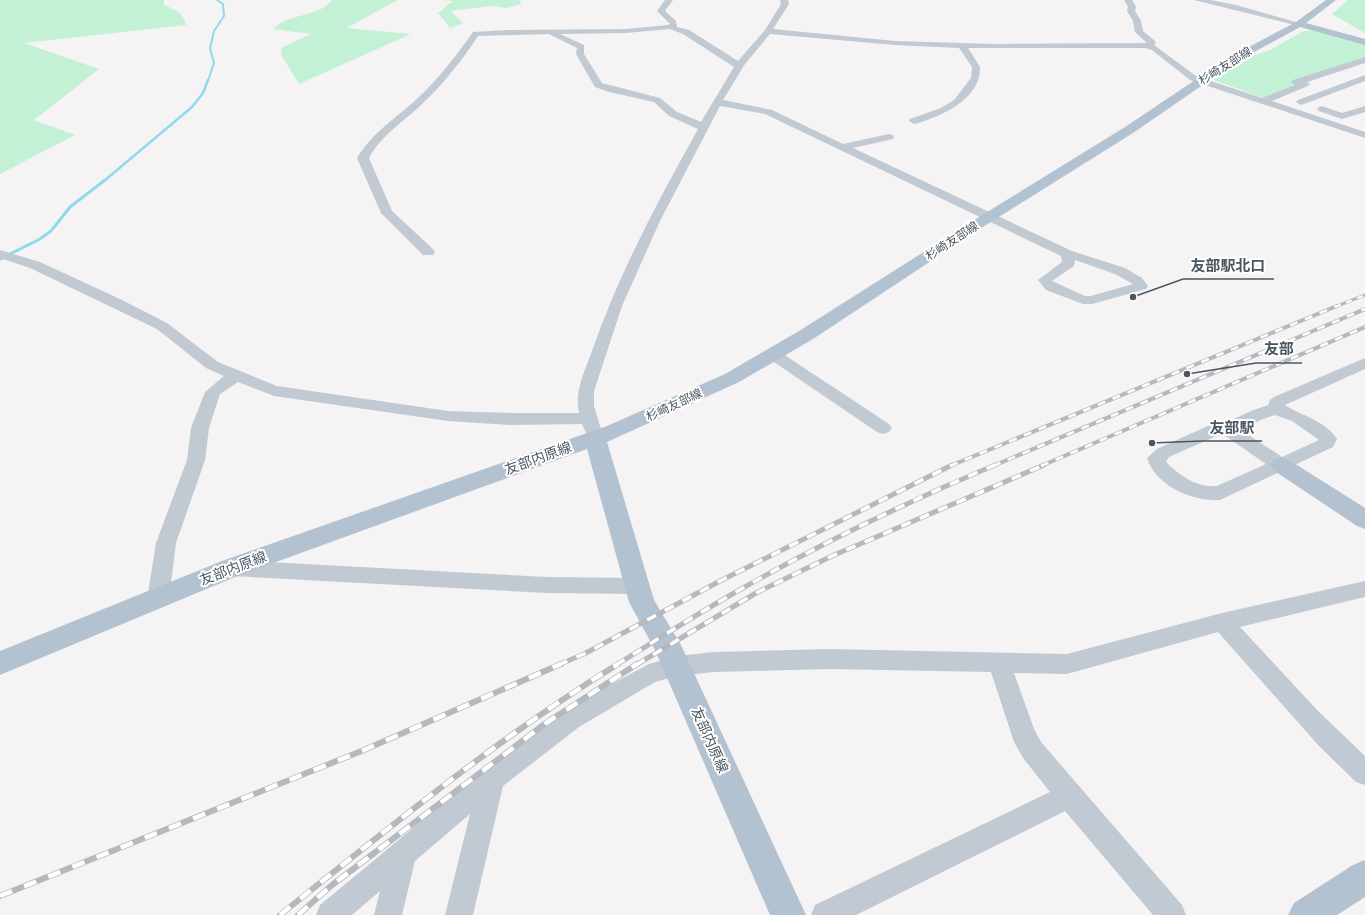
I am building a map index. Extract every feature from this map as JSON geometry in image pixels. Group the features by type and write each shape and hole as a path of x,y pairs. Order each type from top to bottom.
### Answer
{"main road":[{"name":"杉崎友部線","path":"592,428 666,409 732,378 774,355 1129,130 1232,60 1300,24 1332,0"},
{"path":"1300,24 1365,42"},
{"name":"友部内原線","path":"0,663 231,568 592,428 636,586 642,602 667,645 677,666 788,915"},
{"path":"1281,464 1365,520"},
{"path":"1306,915 1365,877"}],"street":[{"path":"669,0 661,11 673,23 674,25 670,27"},
{"path":"0,254 35,265 162,326 212,365 274,391 448,416 510,419 592,428 586,406 586,391 615,306 654,221 717,102 739,66 768,31 785,4 784,0"},
{"path":"1128,0 1132,7 1131,11 1137,21 1139,32 1152,43"},
{"path":"1198,0 1236,7 1300,24"},
{"path":"428,252 387,213 362,158 368,147 389,125 420,101 450,68 476,34 508,32 626,31 670,27 686,32 739,66"},
{"path":"768,31 895,42 961,45 1018,47 1146,45 1155,48 1188,76 1365,135"},
{"path":"551,32 559,38 581,47 580,54 595,77 598,85 611,91 647,97 660,101 666,105 671,113 704,128"},
{"path":"914,121 944,110 957,102 976,78 976,67 961,45"},
{"path":"1263,101 1305,84 1296,82 1365,60"},
{"path":"1365,78 1301,102 1342,116 1365,109"},
{"path":"717,102 768,112 990,217 1068,258 1090,260 1130,276 1137,280 1141,286 1092,300 1083,300 1071,296 1046,283 1045,280 1068,258"},
{"path":"843,148 889,137"},
{"path":"774,355 883,428"},
{"path":"1279,410 1276,404 1280,401 1365,363"},
{"path":"158,599 166,543 196,460 200,428 213,392 236,375"},
{"path":"1268,410 1279,410 1289,413 1326,436 1328,440 1327,443 1220,494 1192,490 1158,464 1156,458 1163,453 1216,429 1228,429 1268,410"},
{"path":"1228,429 1281,464"},
{"path":"231,568 547,585 636,586"},
{"path":"330,915 492,779 570,719 650,674 677,666 714,662 828,659 1067,664 1222,622 1365,588"},
{"path":"1222,622 1326,737 1365,773"},
{"path":"999,662 1023,734 1044,766 1172,915"},
{"path":"459,915 492,779"},
{"path":"825,915 1069,796"},
{"path":"388,915 404,852"}],"green space":[{"path":"0,0 164,0 164,5 181,14 186,25 24,43 99,69 34,120 75,135 0,174"},
{"path":"332,0 398,0 346,28 411,34 299,84 282,56 281,48 311,34 273,29 287,20 320,9"},
{"path":"440,0 520,0 521,4 507,8 492,6 451,11 463,23 450,28 438,13 453,1"},
{"path":"1348,0 1365,0 1365,33 1332,14"},
{"path":"1315,30 1365,44 1365,59 1266,99 1211,79 1211,77 1237,61 1270,50 1304,31"}],"waterway":[{"path":"208,81 214,63 210,48 214,31 224,16 223,4 217,0"},
{"path":"104,181 192,107 203,93 208,80"},
{"path":"0,259 40,239 51,231 70,207 105,180"}],"railway":[{"path":"1335,307 1365,295"},
{"path":"950,466 1337,306"},
{"path":"993,466 1365,309"},
{"path":"1041,466 1365,327"},
{"path":"616,665 711,606 804,554 931,493 995,465"},
{"path":"636,665 756,593 832,556 1044,465"},
{"path":"558,665 584,654 720,581 950,466"},
{"path":"0,896 364,750 561,664"},
{"path":"280,915 445,784 530,722 618,664"},
{"path":"298,915 332,885 546,723 637,664"}],"place":[{"name":"友部駅北口","path":"1133,297"},
{"name":"友部","path":"1187,374"},
{"name":"友部駅","path":"1152,443"}]}
